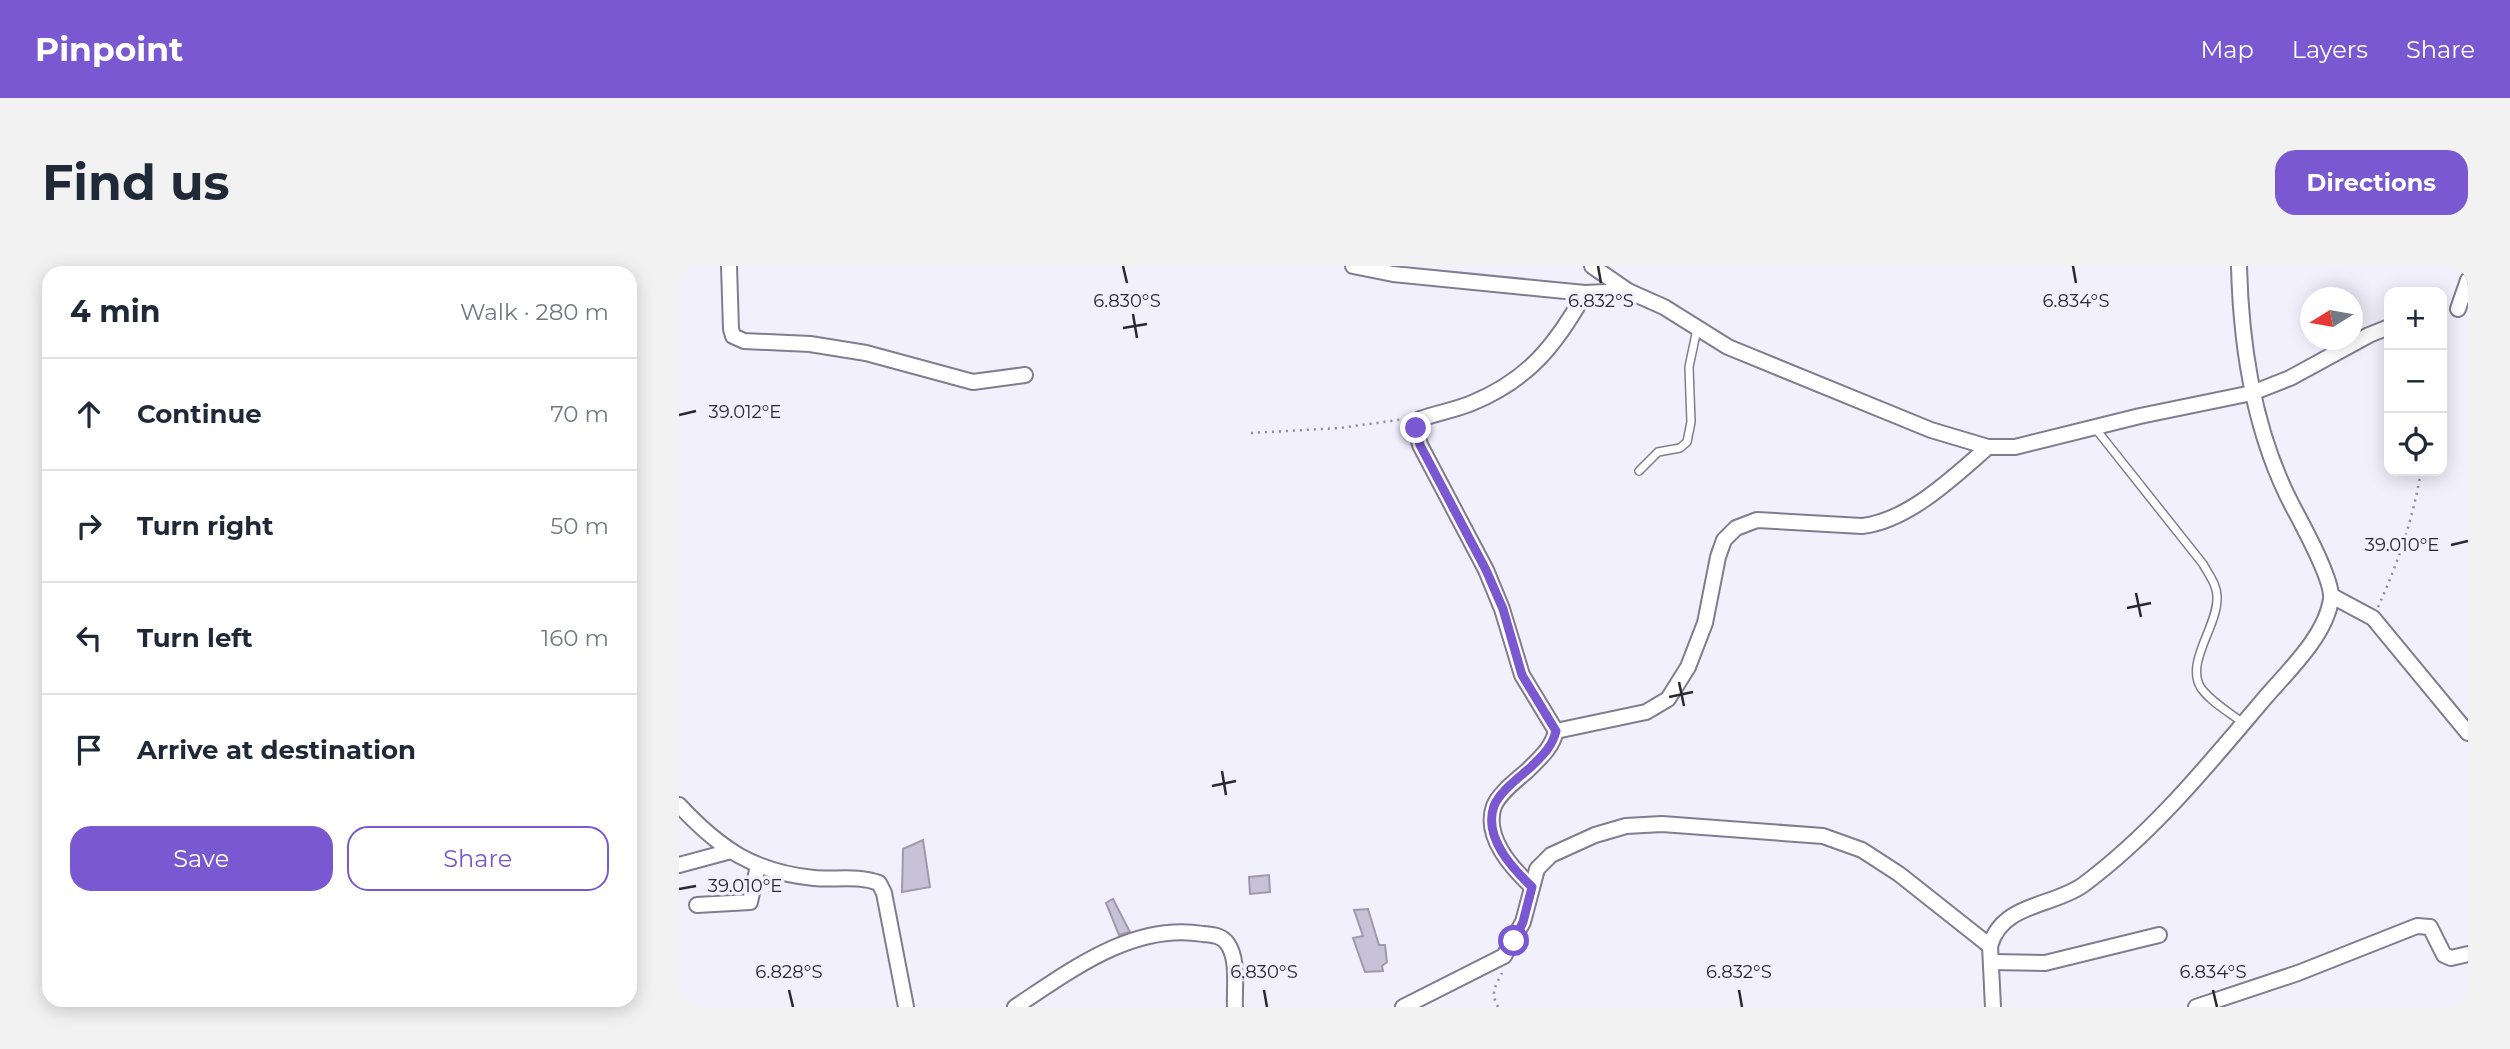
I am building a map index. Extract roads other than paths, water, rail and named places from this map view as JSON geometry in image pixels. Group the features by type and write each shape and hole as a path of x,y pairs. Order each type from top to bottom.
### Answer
{"street":[{"path":"729,266 731,329 733,336 744,341 810,344 866,353 973,382 1025,375"},
{"path":"1353,266 1394,274 1585,293 1628,291"},
{"path":"1592,266 1628,291 1664,307 1728,347 1931,430 1988,447 2015,447 2140,416 2252,393 2290,378 2384,329"},
{"path":"1993,1007 1990,946 1993,936 2016,912 2068,894 2132,844 2171,807 2325,623 2332,596 2319,560 2276,472 2252,393 2239,266"},
{"path":"2456,309 2468,280"},
{"path":"1532,887 1506,860 1497,842 1492,822 1494,806 1546,752 1554,741 1556,731 1522,675 1503,609 1486,570 1420,445 1416,428 1420,419 1469,404 1502,390 1535,365 1564,330 1585,293"},
{"path":"1556,731 1646,712 1668,699 1688,667 1705,622 1718,557 1724,540 1736,528 1757,520 1877,525 1944,485 1988,447"},
{"path":"2332,596 2373,618 2468,733"},
{"path":"679,806 701,829 730,851 767,870 816,878 845,878 879,883 884,893 906,1007"},
{"path":"1403,1007 1504,956 1523,922 1537,869 1551,855 1595,835 1626,826 1663,824 1823,836 1862,850 1899,874 1990,946"},
{"path":"679,865 730,851"},
{"path":"697,905 750,902 758,866"},
{"path":"2196,1007 2298,973 2417,926 2430,927 2444,955 2451,958 2468,954"},
{"path":"1015,1007 1097,956 1163,932 1189,932 1219,937 1230,947 1235,1007"},
{"path":"1991,961 2045,963 2159,934"}],"lane":[{"path":"1639,471 1658,452 1680,448 1687,442 1691,422 1689,367 1697,328"},
{"path":"2095,428 2203,564 2214,582 2218,597 2215,616 2195,666 2196,676 2210,698 2244,723"}]}
